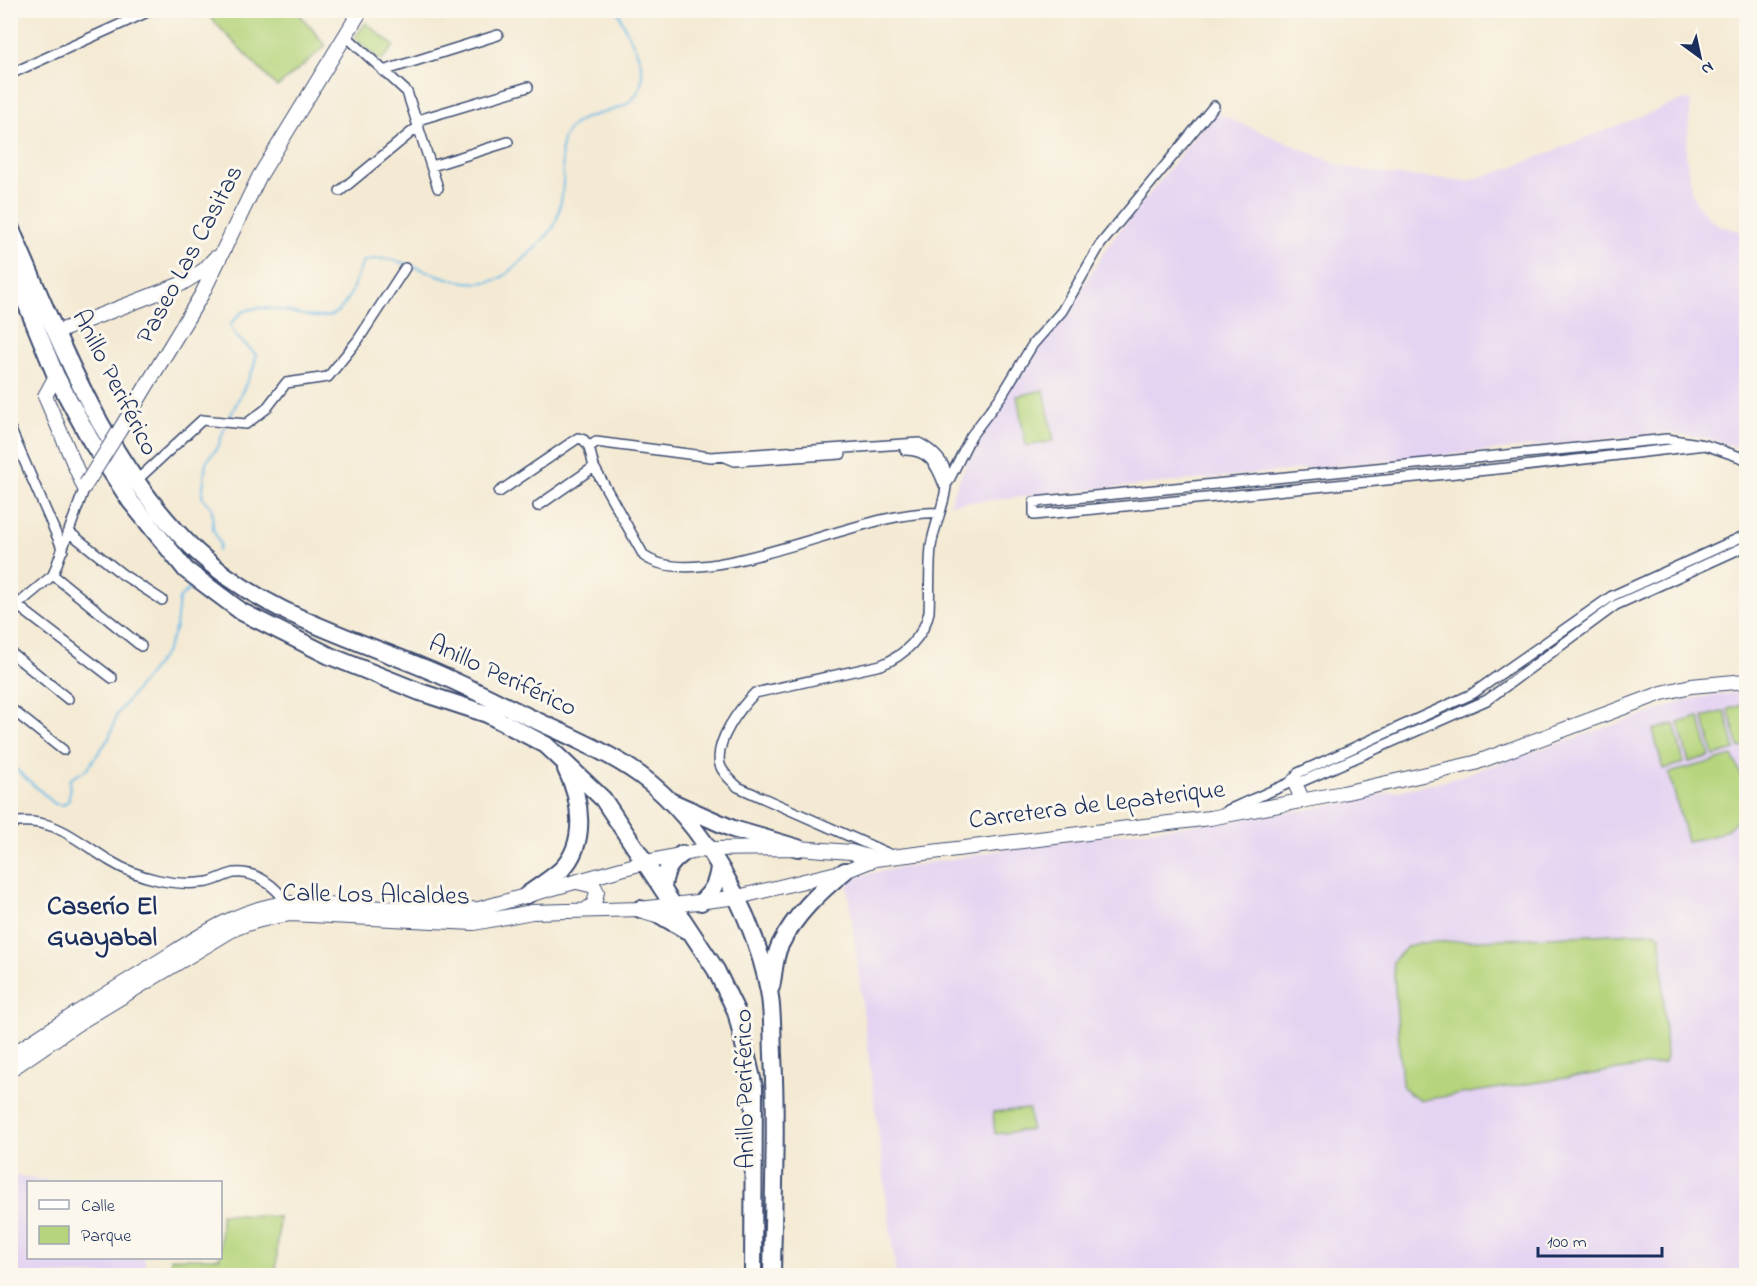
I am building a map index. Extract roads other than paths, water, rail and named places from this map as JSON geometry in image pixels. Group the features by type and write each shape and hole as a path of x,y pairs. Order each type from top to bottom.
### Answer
{"highway":[{"name":"Anillo Periférico","path":"10,227 106,433 136,481 198,553 253,595 295,617 427,669 612,757 642,776 668,800 707,849 738,897 757,942 770,994 774,1082 772,1275"},
{"name":"Anillo Periférico","path":"10,264 56,376 91,441 137,511 186,570 234,606 330,656 368,673 487,714 546,745 603,799 716,970 736,1011 754,1087 753,1275"},
{"path":"527,895 561,870 571,858 578,840 580,815 575,787 561,758"},
{"path":"668,800 733,829 798,848"},
{"path":"663,889 664,875 671,863 682,854"},
{"path":"700,902 714,887 719,867"},
{"path":"770,994 779,947 796,918 821,890 845,871"},
{"path":"640,909 670,919 697,941"}],"main road":[{"name":"Paseo Las Casitas","path":"85,486 202,294 258,177 361,10"},
{"path":"57,332 181,284 204,270 224,247"},
{"path":"181,284 195,286 202,294"},
{"path":"56,376 45,396 85,486"},
{"name":"Carretera de Lepaterique","path":"674,905 738,897 845,871 875,859 1210,818 1325,795 1475,763 1662,693 1691,686 1746,681"},
{"path":"1294,781 1302,799"},
{"name":"Carretera de Lepaterique","path":"646,862 707,849 798,848 851,852 875,859"},
{"name":"Calle Los Alcaldes","path":"10,1056 82,1008 248,910 287,903 470,910 646,862"},
{"path":"574,881 594,886 597,892 594,904 587,909"},
{"name":"Calle Los Alcaldes","path":"10,1070 77,1024 232,930 252,921 290,914 474,923 532,912 640,909 674,905"}],"street":[{"path":"10,74 152,10"},
{"path":"383,71 498,35"},
{"path":"346,36 406,92 438,188"},
{"path":"340,191 418,123 528,87"},
{"path":"945,487 971,436 1002,395 1034,344 1062,311 1100,245 1214,106"},
{"path":"432,166 508,142"},
{"path":"136,481 202,420 239,425 259,417 286,383 328,377 364,331 405,268"},
{"path":"10,428 63,550"},
{"path":"499,492 578,438 584,440 589,447 594,467 644,556 656,565 675,568 755,555 908,513 939,513"},
{"path":"1706,445 1507,468 1034,514 1034,502 1667,439 1706,445 1746,459"},
{"path":"589,447 596,442 723,456 919,443 929,448 939,460 946,472 945,487 931,547 927,622 911,646 892,661 881,665 755,693 742,706 732,722 721,753 720,764 738,787 894,856"},
{"path":"538,506 594,467"},
{"name":"Paseo Las Casitas","path":"14,609 53,575 85,486"},
{"path":"69,531 122,574 162,600"},
{"path":"1294,781 1298,772 1472,694 1612,596 1746,535"},
{"path":"1210,818 1294,781 1303,781 1487,700 1616,605 1746,546"},
{"path":"53,575 141,646"},
{"path":"10,595 14,609 112,678"},
{"path":"10,652 68,699"},
{"path":"10,708 63,750"},
{"path":"10,823 29,820 51,825 111,862 136,874 164,881 208,882 235,873 244,874 270,883 287,903"}],"waterway":[{"path":"229,419 254,367 256,355 238,338 230,325 241,313 266,308 314,317 334,314 349,298 363,262 377,259 392,260 460,281 478,283 496,280 513,269 541,242 553,228 559,212 563,183 561,154 566,133 580,121 611,111 629,102 636,95 641,84 641,65 618,10"},
{"path":"218,551 220,544 213,529 212,508 202,497 206,462 218,447 226,424"},
{"path":"10,764 55,804 63,805 69,800 70,779 87,769 109,738 117,714 166,652 176,627 179,599 194,584"}],"district":[{"name":"Caserío El Guayabal","path":"102,922"}]}
